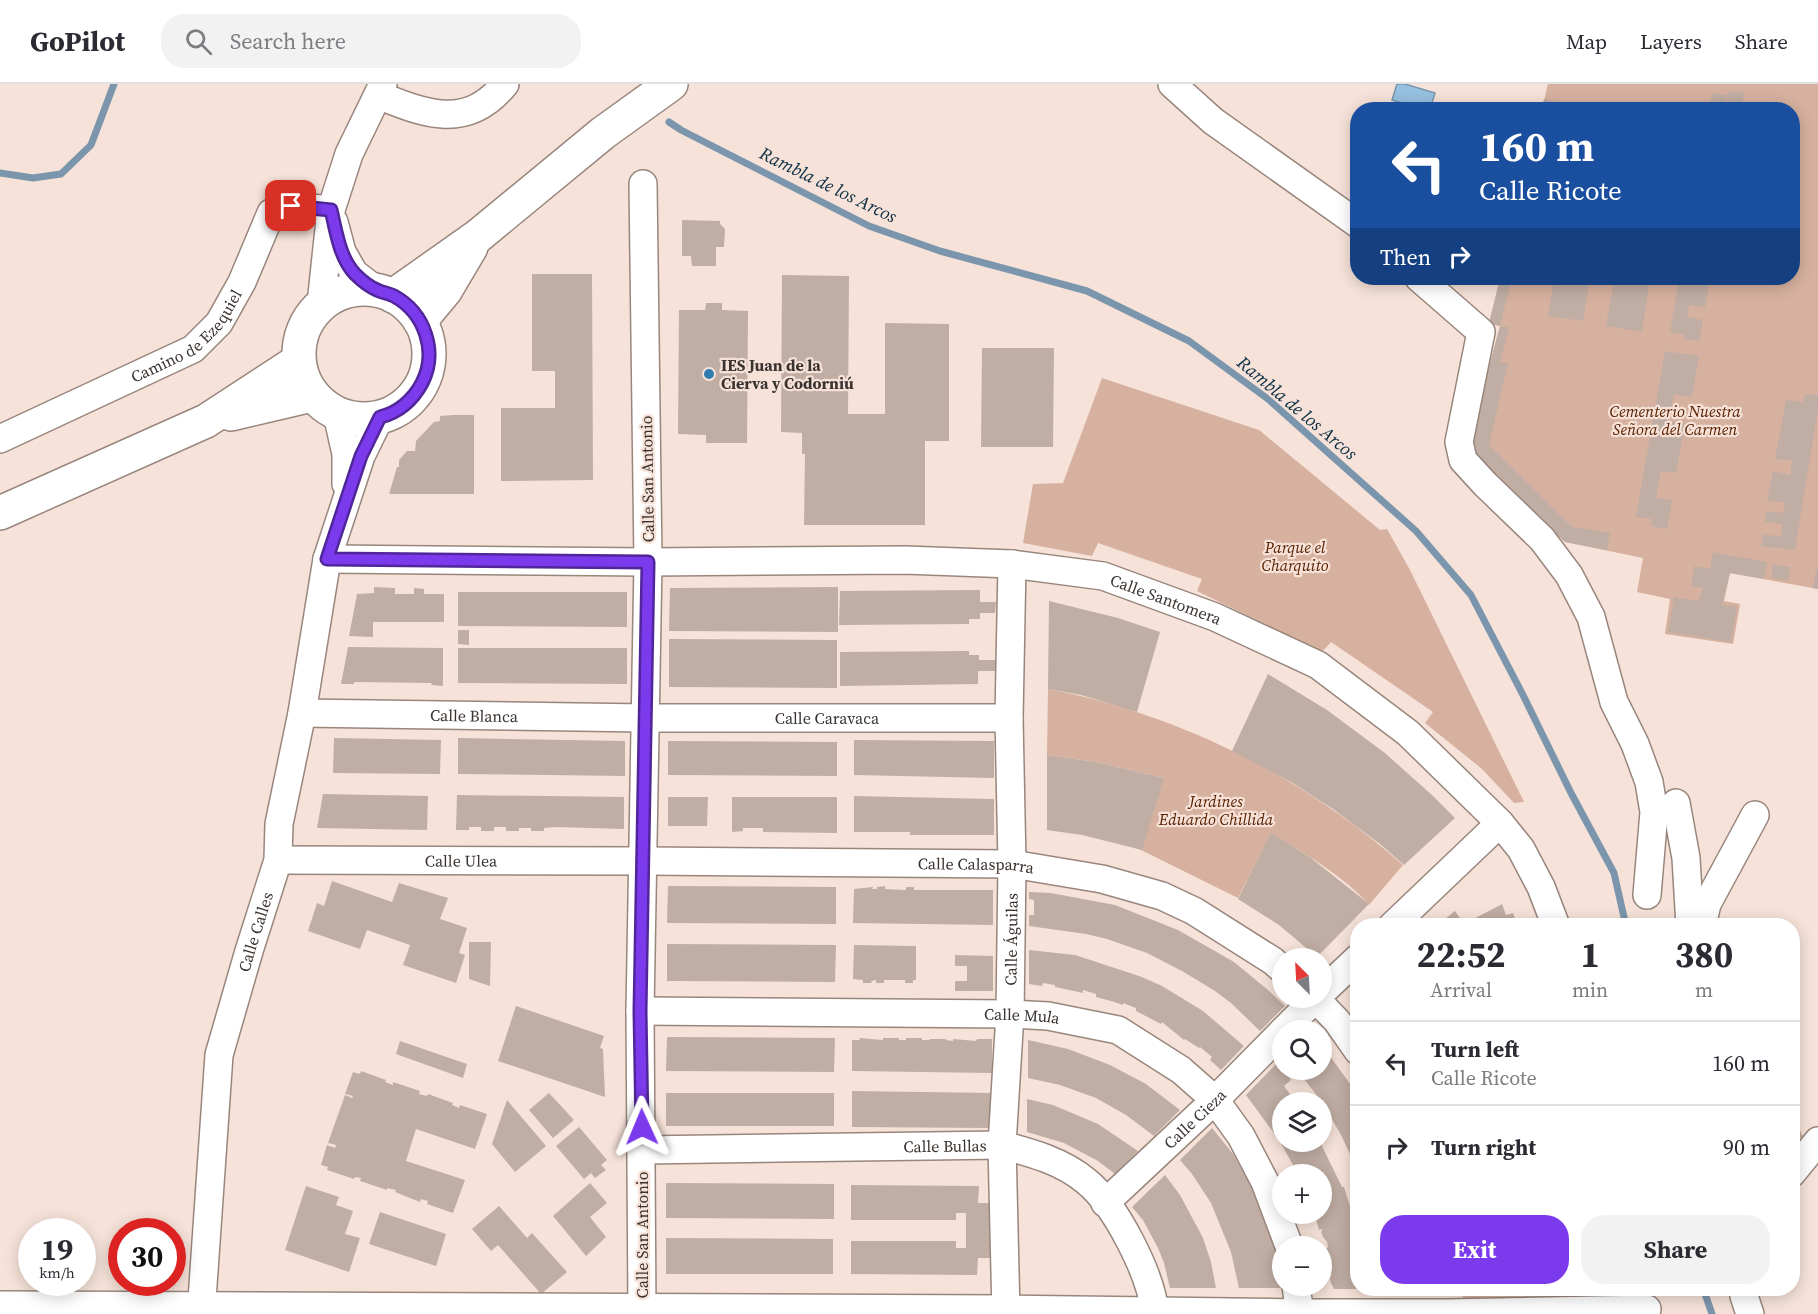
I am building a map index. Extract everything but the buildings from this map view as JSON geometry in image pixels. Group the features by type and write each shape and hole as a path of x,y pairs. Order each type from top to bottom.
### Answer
{"main road":[{"path":"385,293 478,236 603,133 671,84"},
{"path":"420,321 445,291 478,236"},
{"path":"356,289 385,293 404,302 420,321 427,338 429,357 426,376 417,393 404,406 387,416 368,420 352,419 324,404 302,379 298,361 300,340 308,320 321,304 338,294 356,289"},
{"path":"0,513 206,421 298,361"},
{"path":"206,421 324,404"}],"street":[{"path":"321,304 331,210 349,154 380,90 412,109 446,115 472,111 491,99 505,84"},
{"path":"1172,84 1213,121 1350,219"},
{"name":"Calle San Antonio","path":"642,1311 640,1011 648,562 643,184"},
{"name":"Camino de Ezequiel","path":"0,439 193,349 219,323 225,313 242,282 271,213 291,206 331,210"},
{"path":"331,210 342,252 354,273 385,293"},
{"path":"1427,285 1481,332 1459,442 1463,460 1542,539 1569,575 1590,617 1614,702 1635,744 1650,783 1654,812 1647,896"},
{"path":"324,404 346,454 345,507"},
{"name":"Calle Calles","path":"201,1310 219,1055 278,860 279,824 302,713 327,559 361,456 380,417"},
{"name":"Calle Santomera","path":"327,559 648,562 905,560 1012,564 1104,576 1215,617 1318,665 1408,733 1500,823 1521,849 1541,887 1553,918"},
{"name":"Calle Águilas","path":"1006,1312 1002,1145 1010,1014 1012,564"},
{"name":"Calle Blanca","path":"302,713 645,718"},
{"name":"Calle Caravaca","path":"645,718 1010,718"},
{"path":"1676,803 1686,858 1690,918"},
{"path":"1704,918 1707,904 1755,815"},
{"path":"1400,918 1500,823"},
{"name":"Calle Ulea","path":"278,860 644,861"},
{"name":"Calle Calasparra","path":"644,861 1012,864 1102,879 1162,896 1194,911 1272,961"},
{"path":"1332,983 1350,966"},
{"name":"Calle Cieza","path":"1294,1020 1306,1008"},
{"path":"1325,1008 1350,1040"},
{"name":"Calle Mula","path":"640,1011 1010,1014 1048,1016 1118,1030 1180,1070 1215,1101 1241,1136 1265,1182 1284,1236"},
{"name":"Calle Cieza","path":"1105,1203 1215,1101 1272,1042"},
{"path":"1800,1163 1818,1141"},
{"name":"Calle Bullas","path":"642,1150 1002,1145 1050,1159 1086,1181 1124,1230 1143,1268 1155,1313"},
{"path":"1297,1296 1300,1313"},
{"path":"1744,1296 1750,1314"},
{"path":"0,1305 56,1309 201,1310 1300,1313 1447,1305 1646,1304"}],"green space":[{"name":"Cementerio Nuestra Señora del Carmen","path":"1548,84 1818,84 1818,589 1730,573 1724,601 1740,604 1733,644 1665,634 1670,599 1637,592 1643,558 1565,542 1473,457 1469,442 1500,326 1489,324 1499,285 1800,285 1800,102 1544,102"},
{"name":"Parque el Charquito","path":"1102,378 1259,430 1380,530 1387,529 1410,570 1524,802 1514,803 1482,769 1425,723 1433,712 1331,642 1322,652 1197,591 1202,579 1098,543 1092,556 1023,543 1033,484 1063,483"},
{"name":"Jardines Eduardo Chillida","path":"1048,689 1097,700 1145,715 1192,732 1237,753 1282,777 1324,804 1365,833 1403,865 1369,905 1337,876 1271,833 1238,898 1139,849 1164,778 1096,762 1047,755"},
{"path":"1463,1296 1572,1296 1463,1298"}],"water":[{"path":"1397,84 1405,84 1435,93 1432,102 1392,100"}],"waterway":[{"name":"Rambla de los Arcos","path":"0,173 33,178 61,174 91,145 114,84"},
{"name":"Rambla de los Arcos","path":"669,122 869,226 940,251 1087,291 1189,341 1268,399 1416,531 1471,595 1614,873 1624,918"},
{"name":"Rambla de los Arcos","path":"1706,1296 1712,1314"}],"place":[{"name":"IES Juan de la Cierva y Codorniú","path":"709,374"}],"route":[{"path":"291,206 331,210 342,252 354,273 376,290 404,302 413,311 427,338 429,357 426,376 417,393 404,406 387,416 380,417 361,456 327,559 648,562 640,1011 642,1127"}]}
